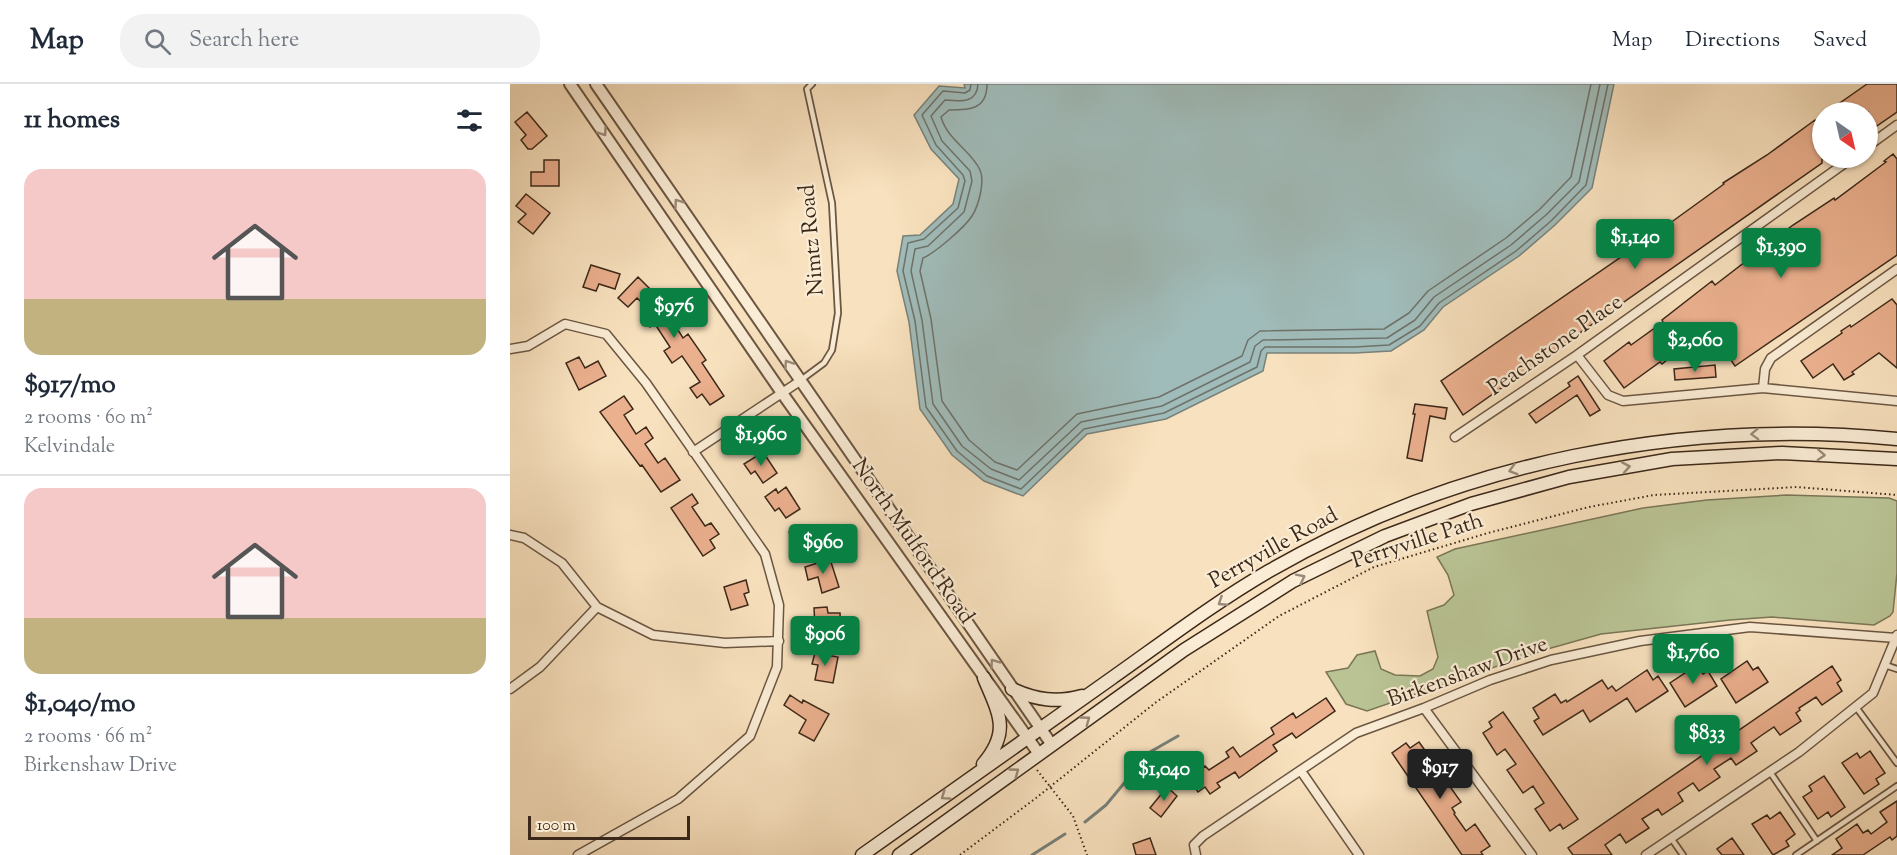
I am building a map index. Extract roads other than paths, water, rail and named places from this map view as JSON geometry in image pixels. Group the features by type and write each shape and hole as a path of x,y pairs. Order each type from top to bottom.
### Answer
{"main road":[{"name":"Perryville Road","path":"862,855 1207,611 1269,572 1335,537 1403,507 1515,469 1634,444 1709,435 1792,432 1897,439"},
{"name":"Perryville Road","path":"899,855 1184,650 1293,581 1385,536 1471,504 1569,477 1672,459 1782,453 1897,459"},
{"path":"975,775 999,742 1001,728 996,705 984,678"},
{"path":"1012,689 1027,696 1046,700 1066,700 1091,693"}],"street":[{"name":"North Mulford Road","path":"570,84 782,393 1027,738 1034,757"},
{"name":"North Mulford Road","path":"596,84 1052,745"},
{"path":"1878,139 1897,125"},
{"name":"Peachstone Place","path":"1455,437 1577,355 1838,168"},
{"path":"1762,388 1765,369 1771,358 1897,268"},
{"path":"510,349 528,346 565,324 606,334 646,383 765,554 779,605 777,667 750,736 678,799 578,855"},
{"path":"1577,355 1608,395 1623,401 1762,388 1897,401"},
{"path":"693,452 800,381"},
{"path":"510,535 524,538 562,563 597,607 653,635 725,643 779,641"},
{"path":"510,689 540,667 597,607"},
{"name":"Birkenshaw Drive","path":"1196,855 1194,845 1203,836 1356,733 1490,680 1551,660 1640,641 1750,627 1897,636"},
{"path":"1646,855 1799,752 1872,693 1897,636"},
{"path":"1424,708 1532,855"},
{"path":"1301,771 1359,855"}],"lane":[{"name":"Nimtz Road","path":"800,381 824,363 832,350 838,313 832,203 807,89 812,84"},
{"path":"1885,665 1897,669"},
{"path":"1855,706 1897,762"},
{"path":"1770,772 1817,841"},
{"path":"1796,855 1897,786"},
{"path":"1671,838 1683,855"}],"water":[{"path":"964,84 1614,84 1592,188 1555,225 1519,256 1443,307 1424,330 1391,351 1267,353 1263,371 1166,419 1087,434 1023,496 984,481 952,455 920,409 909,322 897,271 903,236 920,235 953,204 959,179 931,149 914,115 939,86 965,88"}],"waterway":[{"path":"1085,822 1106,805 1150,752 1178,736"},
{"path":"1032,855 1065,834"}]}
